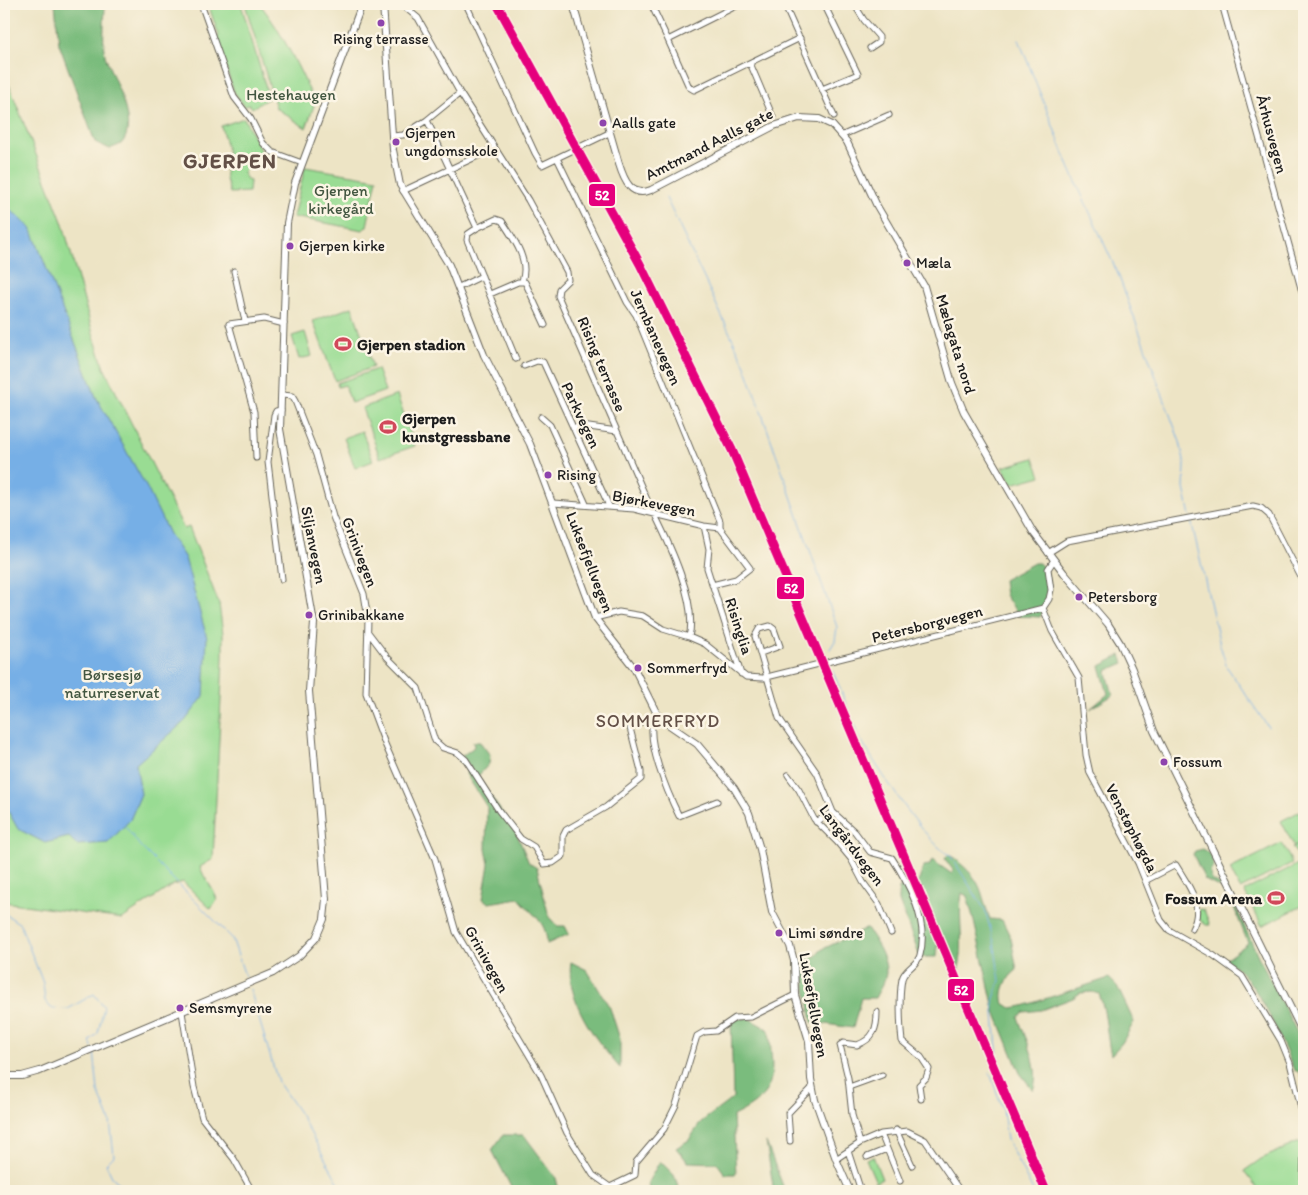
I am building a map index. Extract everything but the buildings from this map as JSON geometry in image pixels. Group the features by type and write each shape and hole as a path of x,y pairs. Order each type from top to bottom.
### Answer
{"main road":[{"name":"Luksefjellvegen","path":"383,4 392,136 396,173 403,191 436,240 459,287 479,344 530,444 553,503 585,596 595,618 634,668 655,717 685,734 697,744 734,788 746,806 760,849 772,912 793,956 795,995 810,1046 812,1088 836,1159 850,1191"},
{"name":"Amtmand Aalls gate","path":"573,4 609,133 626,183 634,190 644,192 785,122 812,118 825,121 841,133"},
{"name":"Siljanvegen","path":"4,1076 17,1077 33,1073 264,977 293,960 316,938 326,914 309,691 314,623 282,447 281,410 287,223 291,198 302,163 360,5"},
{"name":"Mælagata nord","path":"841,133 877,206 924,286 952,383 964,412 1018,508 1048,553 1100,613 1123,649 1154,731 1304,1035"}],"street":[{"path":"201,4 234,97 251,119 263,144 272,152 302,163"},
{"name":"Rising terrasse","path":"401,4 418,18 460,93 528,200 567,272 568,280 559,289 558,296 652,512 676,560 692,621 690,637"},
{"path":"410,10 415,4"},
{"path":"466,4 539,162 544,165 558,160 609,133"},
{"path":"651,4 691,90 800,38"},
{"path":"668,40 740,4"},
{"path":"784,4 834,116"},
{"path":"822,89 858,74 824,4"},
{"path":"854,4 864,20 879,36 879,42 870,48"},
{"name":"Århusvegen","path":"1222,4 1304,299"},
{"name":"Amtmand Aalls gate","path":"750,63 772,117"},
{"path":"392,136 401,136 427,120 460,93"},
{"path":"841,133 889,115"},
{"path":"427,120 477,228"},
{"path":"403,191 495,148"},
{"name":"Jernbanevegen","path":"558,160 627,302 636,315 720,521 720,528"},
{"path":"490,294 522,281 526,271 525,262 502,221 496,219 477,228 467,236 500,323 516,359"},
{"path":"234,271 245,322"},
{"path":"459,287 482,276"},
{"path":"522,281 526,284 545,326"},
{"path":"256,458 254,412 229,324 264,319 284,324"},
{"name":"Parkvegen","path":"524,366 537,361 542,362 608,506"},
{"name":"Grinivegen","path":"282,395 294,398 312,444 333,517 362,585 367,608 368,632 366,693 385,744 436,859 456,932 541,1075 567,1133 588,1168 600,1181 610,1187 635,1175 636,1162 664,1128 676,1105 696,1036 704,1032 716,1031 735,1018 751,1017 795,995"},
{"path":"281,410 276,411 274,415 268,462 282,579"},
{"path":"541,416 550,425 586,504"},
{"path":"573,428 582,426 617,431"},
{"name":"Bjørkevegen","path":"553,503 608,506 652,512 704,526 720,528"},
{"path":"1048,553 1067,541 1246,506 1261,508 1271,518 1304,583"},
{"name":"Risinglia","path":"704,526 709,549 707,568 741,674"},
{"name":"Risinglia","path":"712,585 736,579 750,568 720,528"},
{"path":"1043,608 1051,596 1048,569 1054,560"},
{"name":"Petersborgvegen","path":"741,674 753,678 768,677 1043,608"},
{"name":"Venstøphøgda","path":"1043,608 1057,641 1079,678 1086,755 1090,773 1145,881 1157,913 1165,926 1231,967 1242,976 1281,1041 1290,1064 1302,1112 1304,1137 1303,1191"},
{"path":"595,618 619,612 636,614 663,629 690,637 705,644 741,674"},
{"path":"761,653 780,646 774,629 770,626 759,629 755,633 768,677"},
{"path":"368,632 386,657 418,688 435,742 443,748 458,753 466,760 494,804 519,836 534,847 541,862 548,865 563,856 563,836 566,830 606,808 641,779 641,771 630,728 635,724 655,717 652,735 658,762 679,816 717,801"},
{"name":"Langårdvegen","path":"768,677 779,718 817,773 833,812 855,832 870,852 892,858 921,914 920,958 904,974 902,985 902,1041 921,1057 929,1069 926,1078 920,1085 921,1099"},
{"name":"Langårdvegen","path":"788,775 799,790 816,822 838,842 851,859 863,882 879,904 891,933"},
{"path":"816,822 833,812"},
{"path":"1145,881 1176,865 1195,899 1196,918 1192,928"},
{"path":"182,1012 200,1113 210,1130 234,1159 252,1191"},
{"path":"860,1143 852,1115 849,1087 840,1045 843,1043 857,1045 874,1033 877,1028 877,1012"},
{"path":"849,1087 882,1075"},
{"path":"790,1141 788,1113 812,1088"},
{"path":"836,1159 860,1143 881,1134 896,1130 907,1131 925,1140 960,1191"},
{"path":"896,1130 912,1165"},
{"path":"881,1134 898,1180"},
{"path":"867,1157 887,1148"},
{"path":"848,1150 861,1191"}],"green space":[{"path":"55,4 105,4 105,55 126,112 128,124 126,135 121,144 110,149 95,142 59,44"},
{"path":"208,4 241,4 269,98 252,108 249,104 245,107 234,92 216,38 219,36"},
{"name":"Hestehaugen","path":"245,4 260,4 284,40 297,64 315,103 306,128 276,108"},
{"name":"Børsesjø naturreservat","path":"4,72 63,224 104,368 184,529 189,527 219,604 223,634 223,659 213,859 200,867 217,899 211,909 183,882 173,885 122,919 4,902"},
{"name":"Gjerpen kirkegård","path":"244,118 266,160 247,167 243,173 250,181 249,192 230,193 226,179 224,154 228,153 221,126"},
{"name":"Gjerpen kirkegård","path":"305,167 377,179 367,226 363,230 293,217"},
{"name":"Gjerpen stadion","path":"352,307 373,367 335,381 313,321"},
{"path":"305,332 312,356 299,359 292,336"},
{"path":"377,369 385,391 351,403 345,385 338,387 337,383"},
{"name":"Gjerpen kunstgressbane","path":"397,395 415,446 380,458 362,408"},
{"path":"362,431 373,461 355,468 344,438"},
{"path":"1034,458 1041,476 1012,484 1003,467"},
{"path":"1034,563 1039,563 1047,575 1047,597 1040,617 1019,616 1005,595 1003,580"},
{"path":"1121,655 1124,663 1108,670 1107,673 1113,695 1090,709 1108,694 1100,666"},
{"path":"1304,675 1304,704 1303,705 1300,690"},
{"path":"473,742 480,742 490,755 489,764 477,777 516,832 529,863 537,868 549,917 557,926 565,926 569,934 547,944 542,924 519,898 489,903 483,899 489,864 486,849 487,807 466,774 470,767 462,756 474,747"},
{"path":"1304,809 1304,841 1294,846 1281,821"},
{"path":"1304,842 1304,857 1300,857 1292,848"},
{"path":"1282,843 1292,863 1240,889 1230,869"},
{"path":"1203,849 1210,856 1214,865 1210,872 1212,880 1228,890 1259,958 1304,1046 1304,1084 1299,1072 1294,1070 1257,993 1236,967 1225,960 1248,943 1228,892 1205,880 1193,854 1195,851"},
{"path":"948,855 957,860 974,877 978,883 990,919 1002,920 1011,938 1017,970 1010,976 1005,985 1003,994 1004,1004 1012,1008 1023,1006 1109,978 1117,986 1134,1022 1122,1043 1111,1055 1104,1009 1099,994 1092,992 1080,993 1073,998 1041,1010 1024,1012 1018,1017 1034,1063 1035,1082 1033,1090 1020,1073 994,1009 973,917 967,896 962,893 960,912 961,952 958,971 952,966 943,945 938,944 937,957 920,957 899,901 899,888 905,885 912,887 919,880 924,866 930,865 932,860 952,874 953,870 945,859"},
{"name":"Fossum Arena","path":"1300,863 1304,870 1304,905 1262,926 1244,891"},
{"path":"1199,909 1204,910 1210,925 1206,925 1199,919"},
{"path":"866,928 879,948 886,966 885,978 875,998 861,998 853,1028 812,1022 801,960 816,956 821,950"},
{"path":"571,962 587,970 610,1008 620,1039 620,1068 592,1033 584,1019 573,991 570,976"},
{"path":"748,1018 769,1030 772,1071 766,1091 748,1108 733,1116 736,1174 725,1174 717,1163 688,1162 676,1148 689,1140 701,1122 733,1098 731,1019"},
{"path":"503,1135 524,1135 556,1178 559,1191 513,1191 492,1150"},
{"path":"766,1142 785,1191 768,1191 773,1186"},
{"path":"1299,1142 1302,1143 1302,1191 1260,1191 1244,1171 1261,1159"},
{"path":"873,1156 882,1179 876,1182 866,1159"},
{"path":"660,1161 674,1175 680,1191 649,1191 648,1182"}],"water":[{"name":"Børsesjø naturreservat","path":"4,204 31,228 96,397 147,488 169,534 185,558 207,638 204,696 185,721 136,764 141,794 130,820 108,843 77,845 69,837 45,843 18,829 4,804"}],"waterway":[{"path":"1019,40 1070,169 1118,274 1180,442 1185,465 1184,488 1190,516"},
{"path":"666,198 744,363 837,627 835,641 830,649"},
{"path":"1191,520 1220,645 1227,667 1268,727"},
{"path":"832,670 858,734 874,761 900,800 928,836 940,849 950,855 985,910 994,942 1000,981 993,1001 998,1061 996,1065"},
{"path":"125,826 140,846 232,938 245,976"},
{"path":"4,913 20,924 43,983 45,1001 51,1008 68,1009 94,994 104,1007 98,1033 90,1041 92,1047"},
{"path":"250,989 278,1082 300,1114 343,1191"},
{"path":"94,1051 98,1091 110,1121 114,1156 106,1164 112,1177 126,1189 143,1189 145,1191"},
{"path":"990,1073 1003,1110 1007,1140 1033,1191"}],"transit line":[{"name":"52","path":"497,4 640,264 732,450 1046,1191"}],"place":[{"name":"Rising terrasse","path":"381,23"},
{"name":"Aalls gate","path":"603,123"},
{"name":"Gjerpen ungdomsskole","path":"396,142"},
{"name":"Gjerpen kirke","path":"290,246"},
{"name":"Mæla","path":"907,263"},
{"name":"Gjerpen stadion","path":"343,344"},
{"name":"Gjerpen kunstgressbane","path":"388,427"},
{"name":"Rising","path":"548,475"},
{"name":"Petersborg","path":"1079,597"},
{"name":"Grinibakkane","path":"309,615"},
{"name":"Sommerfryd","path":"638,668"},
{"name":"Fossum","path":"1164,762"},
{"name":"Fossum Arena","path":"1276,898"},
{"name":"Limi søndre","path":"779,933"},
{"name":"Semsmyrene","path":"180,1008"}],"district":[{"name":"GJERPEN","path":"230,160"},
{"name":"SOMMERFRYD","path":"658,721"}]}
